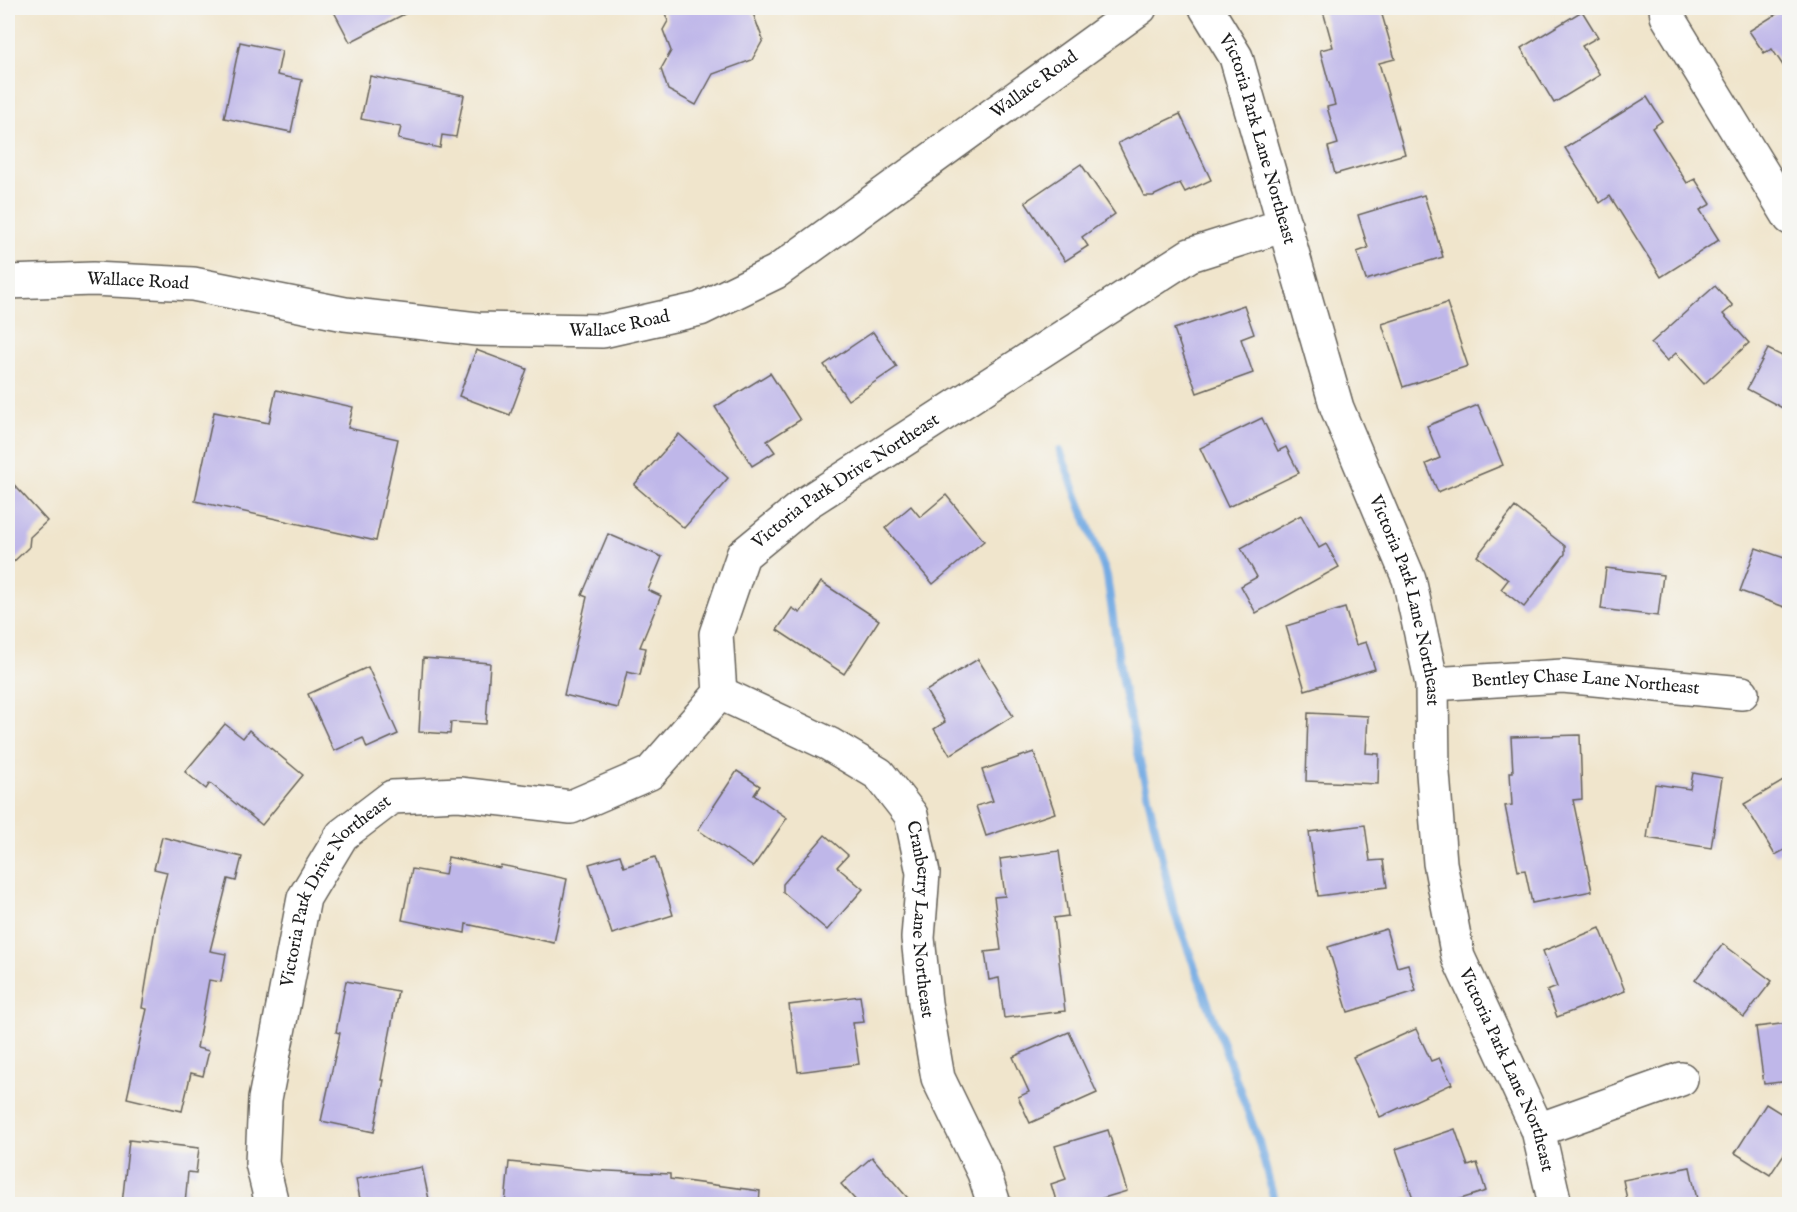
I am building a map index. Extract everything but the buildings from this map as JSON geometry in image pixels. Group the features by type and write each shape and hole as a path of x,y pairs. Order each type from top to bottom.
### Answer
{"street":[{"name":"Wallace Road","path":"8,282 93,279 192,284 345,314 477,329 603,331 700,309 776,272 1140,8"},
{"name":"Victoria Park Lane Northeast","path":"1206,8 1236,57 1337,408 1409,579 1432,684 1433,773 1440,863 1458,957 1538,1130 1555,1204"},
{"path":"1666,8 1667,16 1790,218"},
{"name":"Victoria Park Drive Northeast","path":"272,1204 262,1163 265,1099 304,898 342,835 392,797 459,794 571,807 650,773 720,693 716,634 744,555 806,503 1190,255 1285,225"},
{"name":"Bentley Chase Lane Northeast","path":"1432,684 1563,676 1742,693"},
{"name":"Cranberry Lane Northeast","path":"720,693 829,744 879,774 911,815 923,873 918,938 925,1003 938,1078 984,1173 994,1204"},
{"path":"1538,1130 1681,1079"}],"waterway":[{"path":"1060,451 1107,576 1122,682 1174,911 1259,1142 1275,1204"}]}
